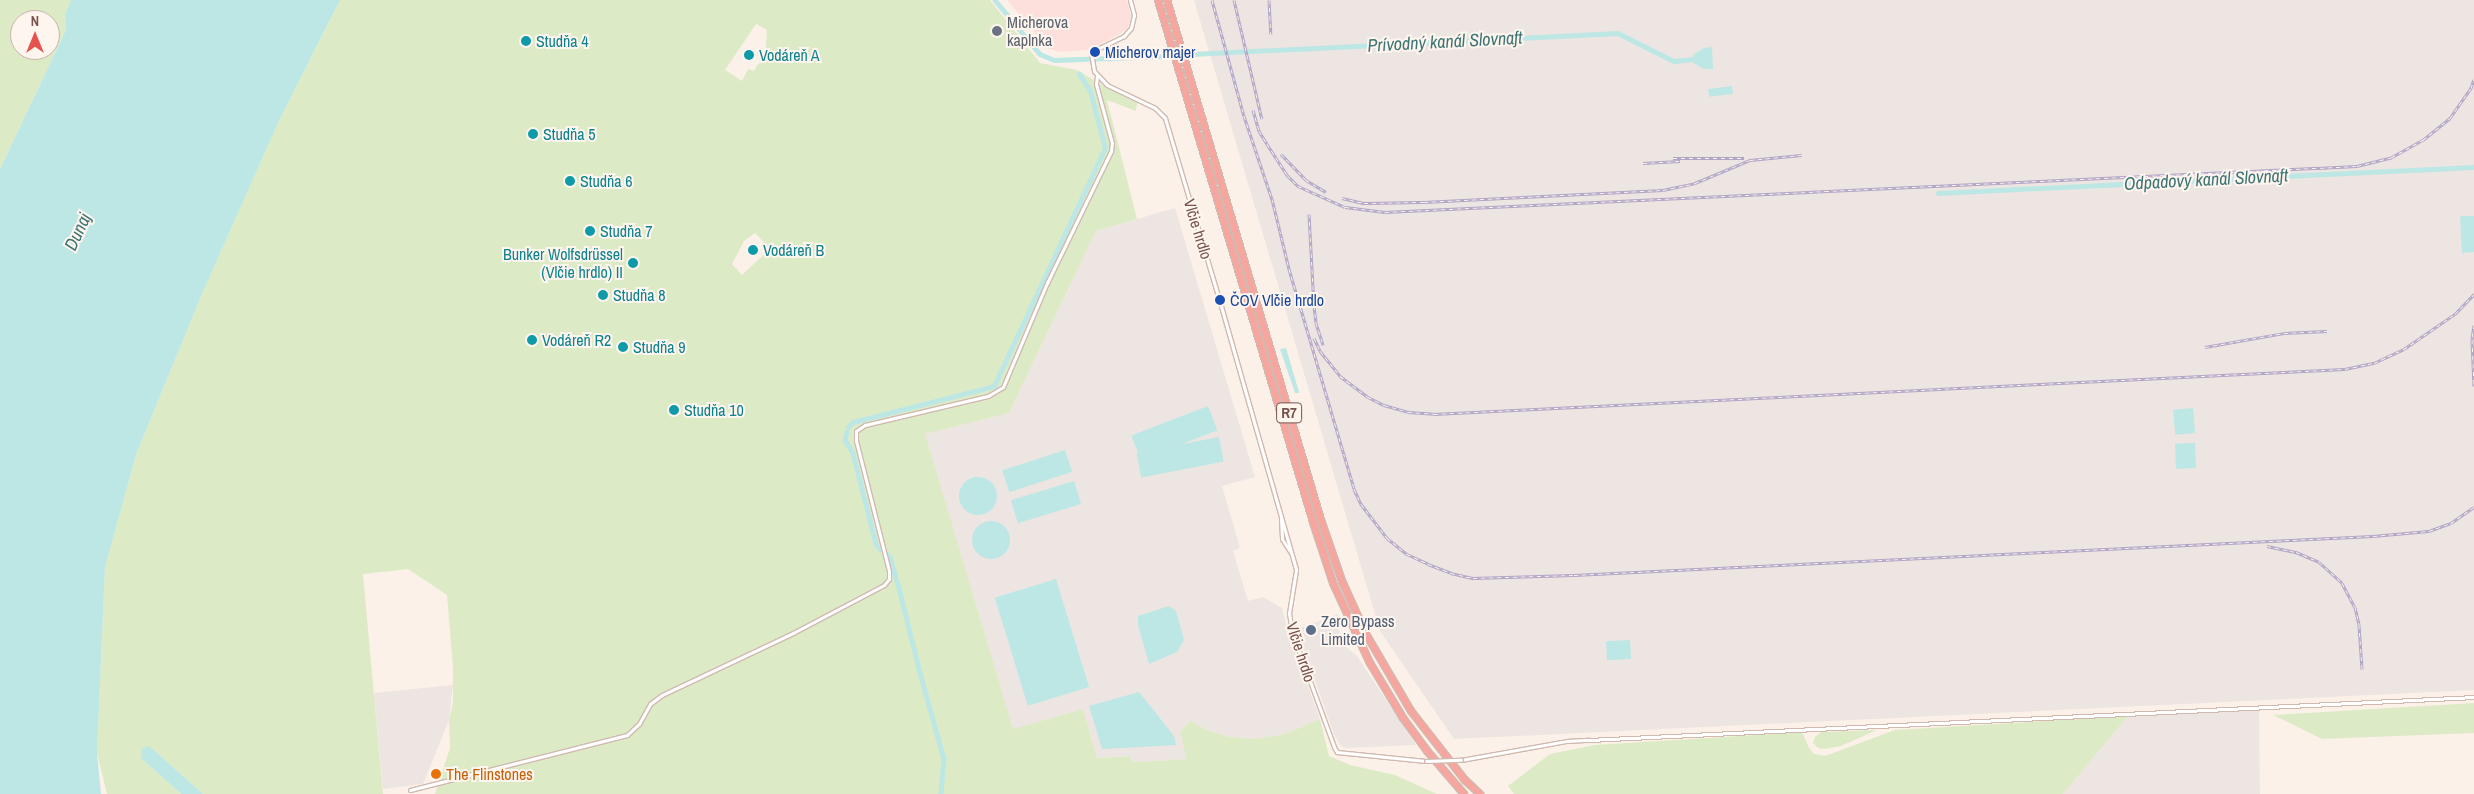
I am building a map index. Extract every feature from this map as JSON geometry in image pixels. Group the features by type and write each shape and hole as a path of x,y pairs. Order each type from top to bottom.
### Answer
{"highway":[{"name":"R7","path":"1158,0 1310,513 1333,583 1370,663 1403,718 1428,752 1464,794"},
{"name":"R7","path":"1167,0 1318,511 1346,590 1366,634 1411,710 1465,780 1480,794"}],"street":[{"path":"410,790 627,735 639,724 650,704 662,695 793,633 884,585 889,579 889,571 856,441 856,431 865,425 988,396 1003,387 1048,284 1111,151 1112,143 1096,84 1097,76 1092,63 1091,52 1124,36 1131,28 1134,15 1130,0"},
{"name":"Vlčie hrdlo","path":"1097,76 1115,90 1155,108 1164,118 1281,516 1282,539 1292,554 1296,570 1289,614 1290,624 1337,752 1426,761 1461,760 1567,741 2474,697"}],"shaded area":[{"name":"Micherov majer","path":"1007,0 1127,0 1131,17 1127,29 1089,50 1059,52 1047,48"},
{"path":"1194,0 2474,0 2474,690 1454,739 1380,631"},
{"path":"1175,208 1255,477 1222,486 1240,548 1233,551 1248,601 1263,597 1282,608 1288,632 1320,719 1285,734 1254,739 1229,737 1207,730 1190,721 1180,732 1188,759 1138,762 1131,761 1130,756 1097,758 1083,709 1013,730 924,434 1009,413 1096,231"},
{"path":"1338,614 1340,621 1339,633 1348,643 1346,647 1357,656 1416,745 1345,748 1341,746 1334,734 1297,629"},
{"path":"453,685 449,720 423,784 383,789 374,693"},
{"path":"2259,710 2260,794 2063,794 2128,716"}],"green space":[{"path":"0,0 71,0 65,14 66,30 60,43 60,10 10,10 10,60 52,60 0,169"},
{"path":"340,0 990,0 1040,63 1077,70 1137,103 1136,111 1107,100 1137,219 1096,231 1009,413 925,434 1013,729 1083,709 1097,758 1130,756 1131,761 1138,762 1187,759 1180,732 1190,721 1207,730 1229,737 1254,739 1285,734 1320,719 1329,756 1350,765 1395,775 1437,794 435,794 450,748 449,720 453,703 453,668 447,595 408,569 363,574 383,794 203,794 154,750 141,758 181,794 107,794 97,753 105,567 137,452 202,294 278,123","holes":["756,24 767,30 765,60 757,65 754,71 748,69 742,81 725,70","755,233 770,249 742,275 732,264 744,241"]},
{"path":"2474,703 2474,733 2322,739 2273,715"},
{"path":"2128,716 2063,794 1514,794 1508,786 1550,754 1595,745 1802,732 1809,748 1814,754 1825,756 1895,730"},
{"path":"1877,730 1841,746 1825,749 1818,748 1813,743 1815,737 1821,732"}],"water":[{"name":"Dunaj","path":"71,0 340,0 278,123 202,294 137,452 105,567 97,753 101,794 0,794 0,169 52,60 60,60 60,43 66,30 65,14"},
{"path":"1712,47 1713,69 1704,69 1693,63 1693,55 1704,48"},
{"path":"1732,86 1733,94 1709,97 1708,89"},
{"path":"2460,216 2474,216 2474,252 2462,253"},
{"path":"1286,348 1299,393 1295,393 1280,349"},
{"path":"1208,406 1217,430 1141,460 1131,435"},
{"path":"2193,408 2195,433 2175,435 2173,410"},
{"path":"1219,437 1224,462 1141,478 1137,453"},
{"path":"2195,443 2196,468 2176,469 2175,444"},
{"path":"1065,450 1072,472 1009,492 1002,470"},
{"path":"978,477 992,482 997,496 992,510 978,515 964,510 959,496 964,482"},
{"path":"1074,481 1081,504 1018,523 1011,500"},
{"path":"991,521 998,522 1004,527 1009,533 1009,547 1004,553 998,558 991,559 984,558 978,553 973,547 972,540 973,533 978,527 984,522"},
{"path":"1056,579 1089,687 1028,706 995,598"},
{"path":"1169,606 1176,611 1184,640 1177,652 1149,664 1138,625 1138,616"},
{"path":"1630,640 1631,659 1607,660 1606,641"},
{"path":"1139,692 1174,736 1176,745 1102,749 1089,706"},
{"path":"148,746 203,794 181,794 141,758 142,749"}],"waterway":[{"name":"Prívodný kanál Slovnaft","path":"995,0 1040,54 1054,60 1166,56"},
{"name":"Prívodný kanál Slovnaft","path":"1191,54 1618,33 1674,61 1693,59"},
{"path":"848,427 853,422 994,386 1105,148 1090,91 1079,74"},
{"name":"Odpadový kanál Slovnaft","path":"1938,193 2474,167"},
{"path":"847,432 845,440 853,453 876,544 880,549"},
{"path":"886,553 890,557 900,592 944,759 941,794"}],"railway":[{"path":"1212,0 1244,116 1272,199 1289,269 1354,489 1361,504 1387,538 1407,554 1428,564 1451,573 1473,578 1574,575 2373,536 2429,531 2451,523 2474,507"},
{"path":"1234,0 1262,119"},
{"path":"1269,0 1271,34"},
{"path":"1253,110 1259,131 1287,175 1298,186 1345,207 1385,212 2357,166 2392,157 2423,140 2450,118 2471,88 2474,79"},
{"path":"1281,154 1306,180 1326,192"},
{"path":"1342,198 1364,203 1424,202 1663,190 1695,183 1750,160 1802,155"},
{"path":"1673,158 1744,158"},
{"path":"1643,163 1680,161"},
{"path":"1309,214 1314,306 1316,323 1323,345"},
{"path":"1314,338 1320,351 1340,376 1368,397 1384,405 1408,412 1434,414 2345,369 2374,363 2404,349 2455,314 2474,294"},
{"path":"2474,325 2472,340 2474,386"},
{"path":"2205,347 2284,333 2327,331"},
{"path":"2267,546 2296,552 2319,562 2342,583 2355,607 2359,625 2362,669"}],"place":[{"name":"Micherova kaplnka","path":"997,31"},
{"name":"Studňa 4","path":"526,41"},
{"name":"Micherov majer","path":"1095,52"},
{"name":"Vodáreň A","path":"749,55"},
{"name":"Studňa 5","path":"533,134"},
{"name":"Studňa 6","path":"570,181"},
{"name":"Studňa 7","path":"590,231"},
{"name":"Vodáreň B","path":"753,250"},
{"name":"Bunker Wolfsdrüssel (Vlčie hrdlo) II","path":"633,263"},
{"name":"Studňa 8","path":"603,295"},
{"name":"ČOV Vlčie hrdlo","path":"1220,300"},
{"name":"Vodáreň R2","path":"532,340"},
{"name":"Studňa 9","path":"623,347"},
{"name":"Studňa 10","path":"674,410"},
{"name":"Zero Bypass Limited","path":"1311,630"},
{"name":"The Flinstones","path":"436,774"}]}
